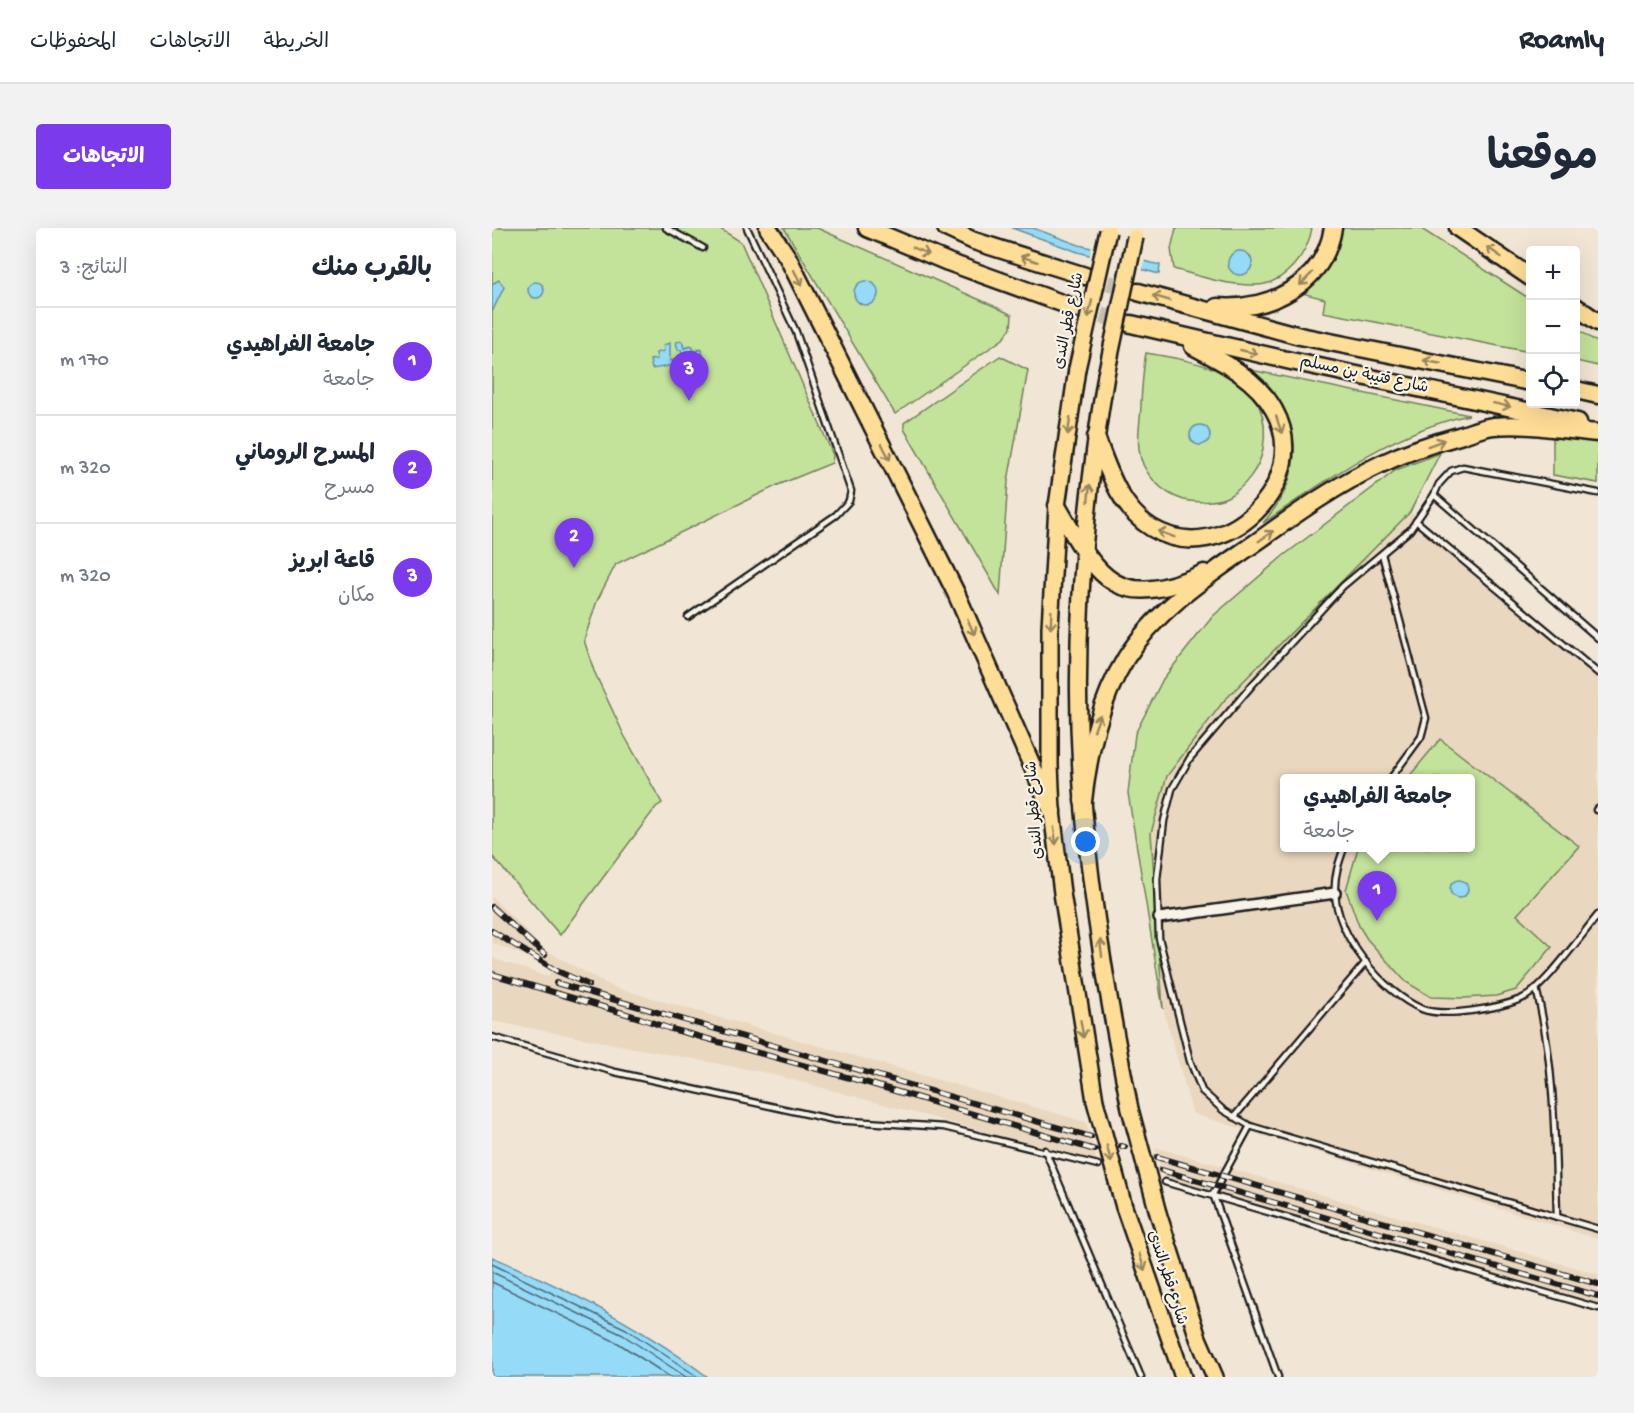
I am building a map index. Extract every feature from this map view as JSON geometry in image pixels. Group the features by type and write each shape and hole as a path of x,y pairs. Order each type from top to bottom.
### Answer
{"highway":[{"path":"768,228 788,258 956,593 1052,811"},
{"path":"867,228 948,262 1078,309"},
{"path":"946,228 974,241 1085,276"},
{"path":"1186,305 1245,307 1278,299 1300,285 1317,268 1330,242 1332,228"},
{"path":"1458,228 1526,274"},
{"name":"شارع قتيبة بن مسلم","path":"1138,292 1300,336 1526,381"},
{"path":"1580,310 1598,322"},
{"name":"شارع قتيبة بن مسلم","path":"1131,324 1598,426"},
{"path":"1096,437 1113,481 1128,506 1152,528 1178,538 1205,539 1227,532 1252,518 1272,493 1283,466 1284,439 1275,411 1254,384 1222,361 1174,335"},
{"path":"1580,391 1598,395"},
{"path":"1083,801 1093,734 1126,658 1173,604 1231,560 1296,514 1381,464 1447,439 1492,426 1549,428 1598,434"},
{"path":"1058,506 1094,567 1114,583 1134,591 1153,591 1182,582 1231,560"}],"main road":[{"name":"شارع قطر الندى","path":"1109,230 1077,369 1058,506 1049,673 1052,811 1075,989 1095,1101 1124,1207 1183,1377"},
{"name":"شارع قطر الندى","path":"1136,233 1106,375 1096,437 1084,551 1079,686 1083,801 1106,993 1130,1109 1158,1213 1198,1338 1215,1377"}],"street":[{"path":"1159,918 1335,893"}],"lane":[{"path":"666,228 704,248"},
{"path":"688,617 836,515 849,501 850,491 796,332 747,228"},
{"path":"1598,493 1463,467 1451,471 1439,484 1410,530 1336,594 1253,684 1190,758 1172,789 1164,821 1157,879 1159,938 1190,1061 1202,1091 1234,1117 1250,1126 1598,1229"},
{"path":"1434,495 1598,638"},
{"path":"1416,521 1598,673"},
{"path":"1382,554 1426,718 1421,737 1394,774"},
{"path":"1343,852 1336,870 1335,893 1352,943 1366,962 1392,989 1424,1010 1489,1009 1523,999 1536,988 1598,915"},
{"path":"1234,1117 1366,962"},
{"path":"1536,988 1546,1025 1554,1100 1557,1217"},
{"path":"492,1037 615,1072 834,1120 944,1127 1045,1150 1098,1165"},
{"path":"1250,1126 1213,1194 1278,1377"},
{"path":"1045,1150 1141,1377"},
{"path":"1165,1182 1213,1194 1598,1308"}],"shaded area":[{"path":"1410,512 1598,670 1598,1239 1193,1114 1163,1009 1151,833 1167,776 1223,702"},
{"path":"492,897 545,950 613,987 1086,1122 1097,1162 767,1073 492,1021 492,958 548,977 551,971 525,956 492,943"},
{"path":"1155,1147 1598,1274 1598,1303 1163,1177"}],"green space":[{"path":"492,228 719,228 741,242 833,455 832,463 778,485 616,564 597,601 584,640 594,671 624,735 662,803 656,807 560,935 492,856"},
{"path":"784,228 817,228 1012,315 1011,328 1003,339 895,414"},
{"path":"1176,228 1312,228 1306,247 1286,273 1267,283 1247,285 1205,278 1174,269 1171,249"},
{"path":"1342,228 1420,228 1526,296 1526,351 1323,312 1325,299 1302,293 1328,264 1338,247"},
{"path":"1580,331 1598,343 1598,366 1580,362"},
{"path":"1146,353 1190,361 1211,368 1246,388 1258,404 1264,424 1263,449 1259,463 1241,487 1229,496 1219,500 1184,500 1161,488 1144,466 1138,438"},
{"path":"1000,356 1028,370 1008,481 1000,595 904,429 904,423"},
{"path":"1251,370 1469,415 1440,423 1387,445 1336,474 1263,523 1278,504 1288,484 1293,464 1294,444 1290,424 1282,405 1269,387"},
{"path":"1553,435 1598,443 1598,483 1553,475"},
{"path":"1440,453 1410,512 1223,702 1167,776 1151,833 1163,1009 1128,793 1135,734 1163,679 1213,616 1283,556 1396,470"},
{"path":"1440,739 1579,846 1517,915 1552,947 1516,990 1496,996 1431,997 1406,982 1367,939 1359,926 1346,890 1357,852 1475,852 1475,774 1411,774"}],"water":[{"path":"1012,228 1033,228 1079,245 1160,265 1159,274 1078,252"},
{"path":"1240,251 1245,252 1251,258 1251,268 1245,274 1240,275 1235,274 1229,268 1228,263 1229,258 1235,252"},
{"path":"499,280 504,287 492,312 492,284"},
{"path":"866,281 871,282 877,288 877,298 871,304 866,305 861,304 855,298 854,293 855,288 861,282"},
{"path":"536,282 542,284 544,290 542,296 536,298 530,296 528,290 530,284"},
{"path":"682,341 684,348 692,346 694,351 702,349 703,359 680,363 683,359 676,342"},
{"path":"670,343 670,361 674,360 675,365 652,369 650,360 657,359 656,353 664,351 663,345"},
{"path":"1200,425 1207,428 1210,435 1207,442 1200,445 1193,442 1190,435 1193,428"},
{"path":"1459,880 1465,883 1468,889 1465,895 1459,898 1453,895 1450,889 1453,883"},
{"path":"492,1257 549,1282 631,1325 708,1377 492,1377"}],"pier":[{"path":"1092,245 1145,259 1142,273 1089,259"}],"tunnel":[{"path":"1085,276 1137,291"},
{"path":"1078,309 1131,324"}],"railway":[{"path":"492,907 545,955"},
{"path":"492,931 557,971 589,985"},
{"path":"492,974 668,1028 868,1083 1095,1150"},
{"path":"556,983 1091,1137"},
{"path":"1121,1146 1125,1147"},
{"path":"1157,1157 1598,1284"},
{"path":"1161,1170 1598,1296"}],"place":[{"name":"قاعة ابريز","path":"689,401"},
{"name":"المسرح الروماني","path":"574,568"},
{"name":"جامعة الفراهيدي","path":"1377,921"}]}
